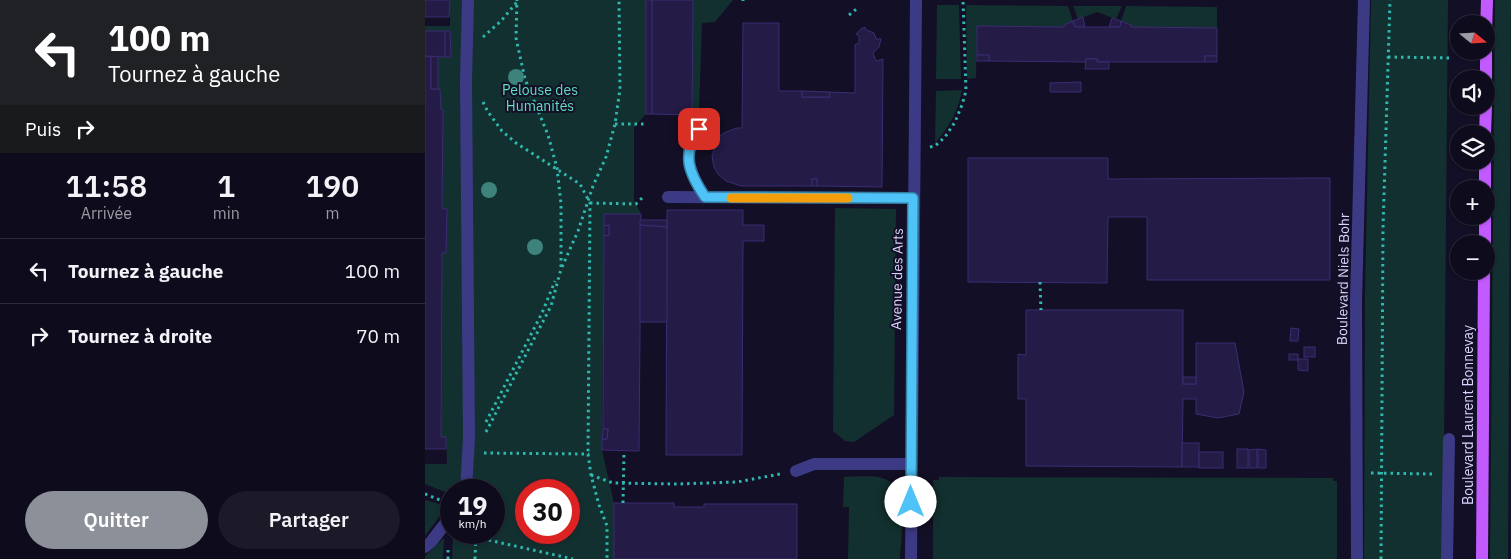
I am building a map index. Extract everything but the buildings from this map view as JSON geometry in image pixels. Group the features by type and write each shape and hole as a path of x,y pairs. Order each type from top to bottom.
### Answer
{"main road":[{"path":"1487,0 1487,15"},
{"name":"Boulevard Laurent Bonnevay","path":"1482,559 1485,280"}],"street":[{"path":"467,479 469,438 468,0"},
{"name":"Avenue des Arts","path":"911,559 916,0"},
{"name":"Boulevard Niels Bohr","path":"1357,559 1356,301 1364,0"},
{"path":"705,197 694,181 689,166 692,139 706,122"},
{"path":"668,197 913,198"},
{"path":"1447,559 1449,439"},
{"path":"796,471 814,464 911,464"},
{"path":"425,547 440,530"}],"path":[{"path":"469,438 478,438 542,313 578,231 588,199 606,156 615,124 620,89 619,0"},
{"path":"915,149 935,146 955,122 962,105 966,91 963,0"},
{"path":"1381,559 1383,228 1390,0"},
{"path":"467,53 501,21 518,1"},
{"path":"468,453 478,448 551,306 561,269 561,204 557,168 548,135 525,79 516,38 518,1"},
{"path":"849,15 859,7"},
{"path":"1388,57 1450,58"},
{"path":"481,96 488,112 502,131 580,184 591,203 588,454 591,475 607,526 607,559"},
{"path":"615,124 645,124"},
{"path":"591,203 636,204 645,196"},
{"path":"1040,282 1041,310"},
{"path":"623,502 624,450"},
{"path":"468,453 588,454"},
{"path":"591,475 613,483 677,484 737,482 796,471"},
{"path":"1366,473 1415,474"},
{"path":"425,494 440,500"},
{"path":"475,559 476,544"},
{"path":"505,544 573,559"}],"green space":[{"name":"Pelouse des Humanités","path":"450,0 646,0 646,114 634,128 634,200 641,214 604,214 602,450 614,503 614,559 452,559 453,544 505,544 505,479 440,479 440,490 425,484 425,464 447,464 446,437 441,437 442,253 446,252 447,209 442,209 443,111 441,110 440,89 438,89 438,56 451,56 450,31 425,31 425,26 450,26"},
{"path":"693,0 733,0 715,22 702,23 699,112 692,111"},
{"path":"1371,0 1448,0 1443,559 1364,559 1365,294"},
{"path":"1495,0 1511,0 1508,559 1490,559 1492,280 1495,280 1495,235 1493,235 1493,225 1495,225 1495,180 1493,180 1493,170 1495,170"},
{"path":"937,5 959,5 961,79 936,79"},
{"path":"966,5 1068,6 1073,21 1064,25 1064,27 977,26 976,78 967,79"},
{"path":"1073,6 1122,6 1116,19 1097,12 1078,19"},
{"path":"1126,6 1217,7 1217,28 1131,27 1121,21"},
{"path":"962,90 952,119 935,143 936,91"},
{"path":"835,208 896,209 894,415 854,442 845,441 833,431"},
{"path":"868,476 882,478 891,483 897,491 902,513 900,559 848,559 849,507 843,507 844,477"},
{"path":"939,477 1333,478 1333,481 1337,481 1337,559 933,559 933,480 939,480"},
{"path":"425,500 440,504 440,516 425,536"},
{"path":"440,542 440,544 444,544 443,559 425,559 425,556"}],"slow traffic":[{"path":"731,198 848,198"}],"route":[{"path":"699,129 692,139 689,150 689,166 694,181 705,197 913,198 911,502"}]}
